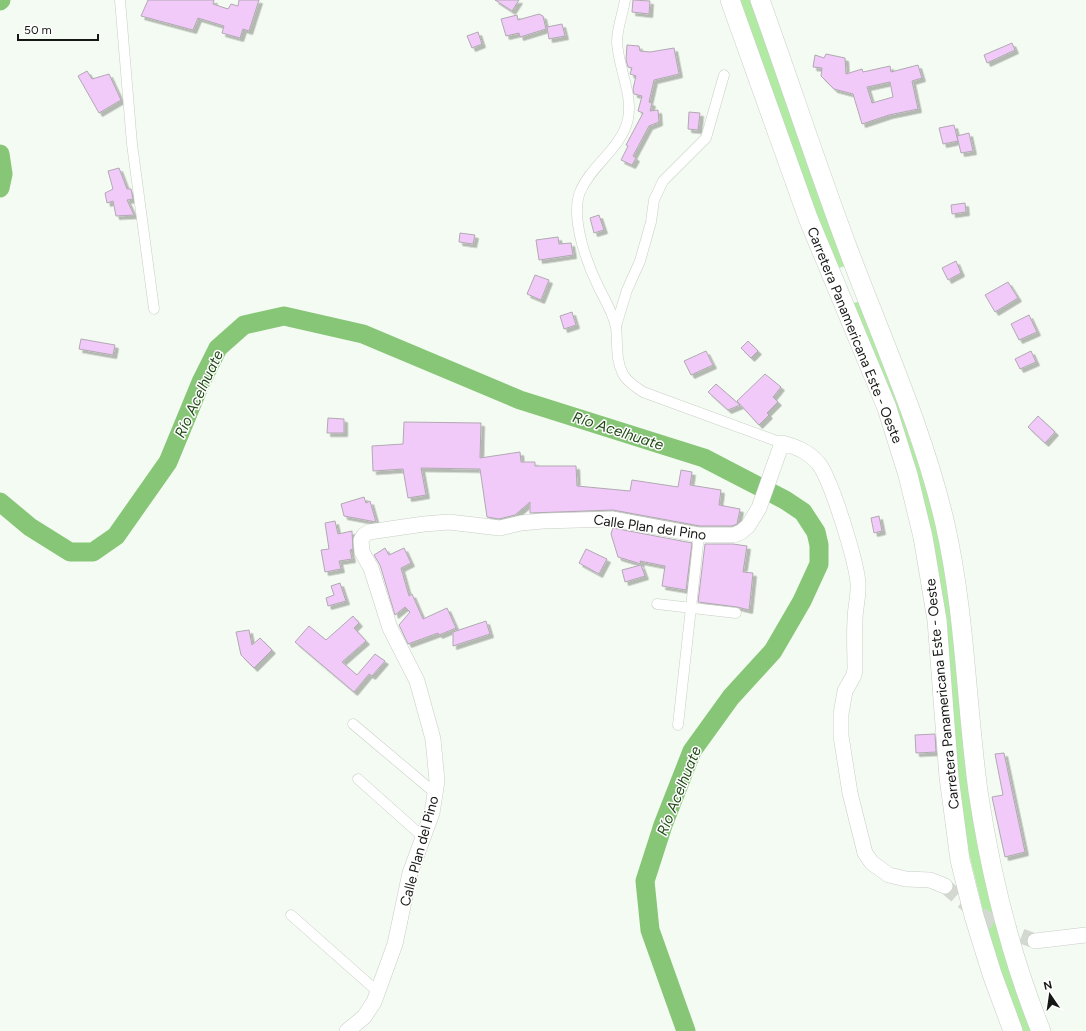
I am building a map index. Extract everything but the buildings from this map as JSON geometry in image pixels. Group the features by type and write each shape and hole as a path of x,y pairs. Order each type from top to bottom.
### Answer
{"highway":[{"name":"Carretera Panamericana Este - Oeste","path":"730,0 808,218 889,414 916,502 937,620 949,777 960,860 978,930 1013,1031"},
{"name":"Carretera Panamericana Este - Oeste","path":"760,0 851,257 921,438 946,526 962,625 973,742 986,837 1018,966 1041,1031"},
{"path":"828,266 838,273 847,271 850,267 851,257"},
{"path":"845,307 845,296 850,292 860,290 867,297"}],"street":[{"path":"120,0 132,144 154,309"},
{"path":"616,326 588,264 581,238 577,210 580,193 588,177 621,136 628,121 629,108 617,41 625,0"},
{"path":"724,75 706,138 663,181 654,200 640,261 627,290 616,326 617,358 623,375 633,385 644,392 797,448 809,454 823,471 831,488 854,562 858,583 855,621 855,669 854,675 845,691 841,714 841,736 850,794 865,853 872,863 889,875 906,879 930,880 945,886"},
{"name":"Calle Plan del Pino","path":"346,1031 364,1017 374,1002 378,992 395,944 410,873 432,813 437,781 433,739 419,687 390,628 371,568 362,552 360,546 364,535 369,532 449,522 500,528 521,523 599,518 613,519 700,535 734,535 741,532 748,526 759,508 782,443"},
{"path":"678,725 700,535"},
{"path":"657,604 736,613"},
{"path":"353,724 435,793"},
{"path":"358,779 424,837"},
{"path":"291,915 378,992"},
{"path":"1035,941 1086,935"}],"green space":[{"path":"737,0 754,0 845,266 839,268 835,267"},
{"path":"860,302 874,332 940,527 965,718 1036,1031 1018,1031 988,931 964,833 943,630 851,304"}],"waterway":[{"name":"Río Acelhuate","path":"0,154 3,174 0,188"},
{"name":"Río Acelhuate","path":"0,502 30,527 70,552 93,552 116,536 168,462 201,382 218,348 244,325 284,316 363,334 520,400 704,458 785,500 803,512 816,532 819,545 819,564 802,601 773,651 731,697 692,751 663,825 645,881 650,930 686,1031"}],"tunnel":[{"path":"945,886 987,919 1021,936 1035,941"}]}
